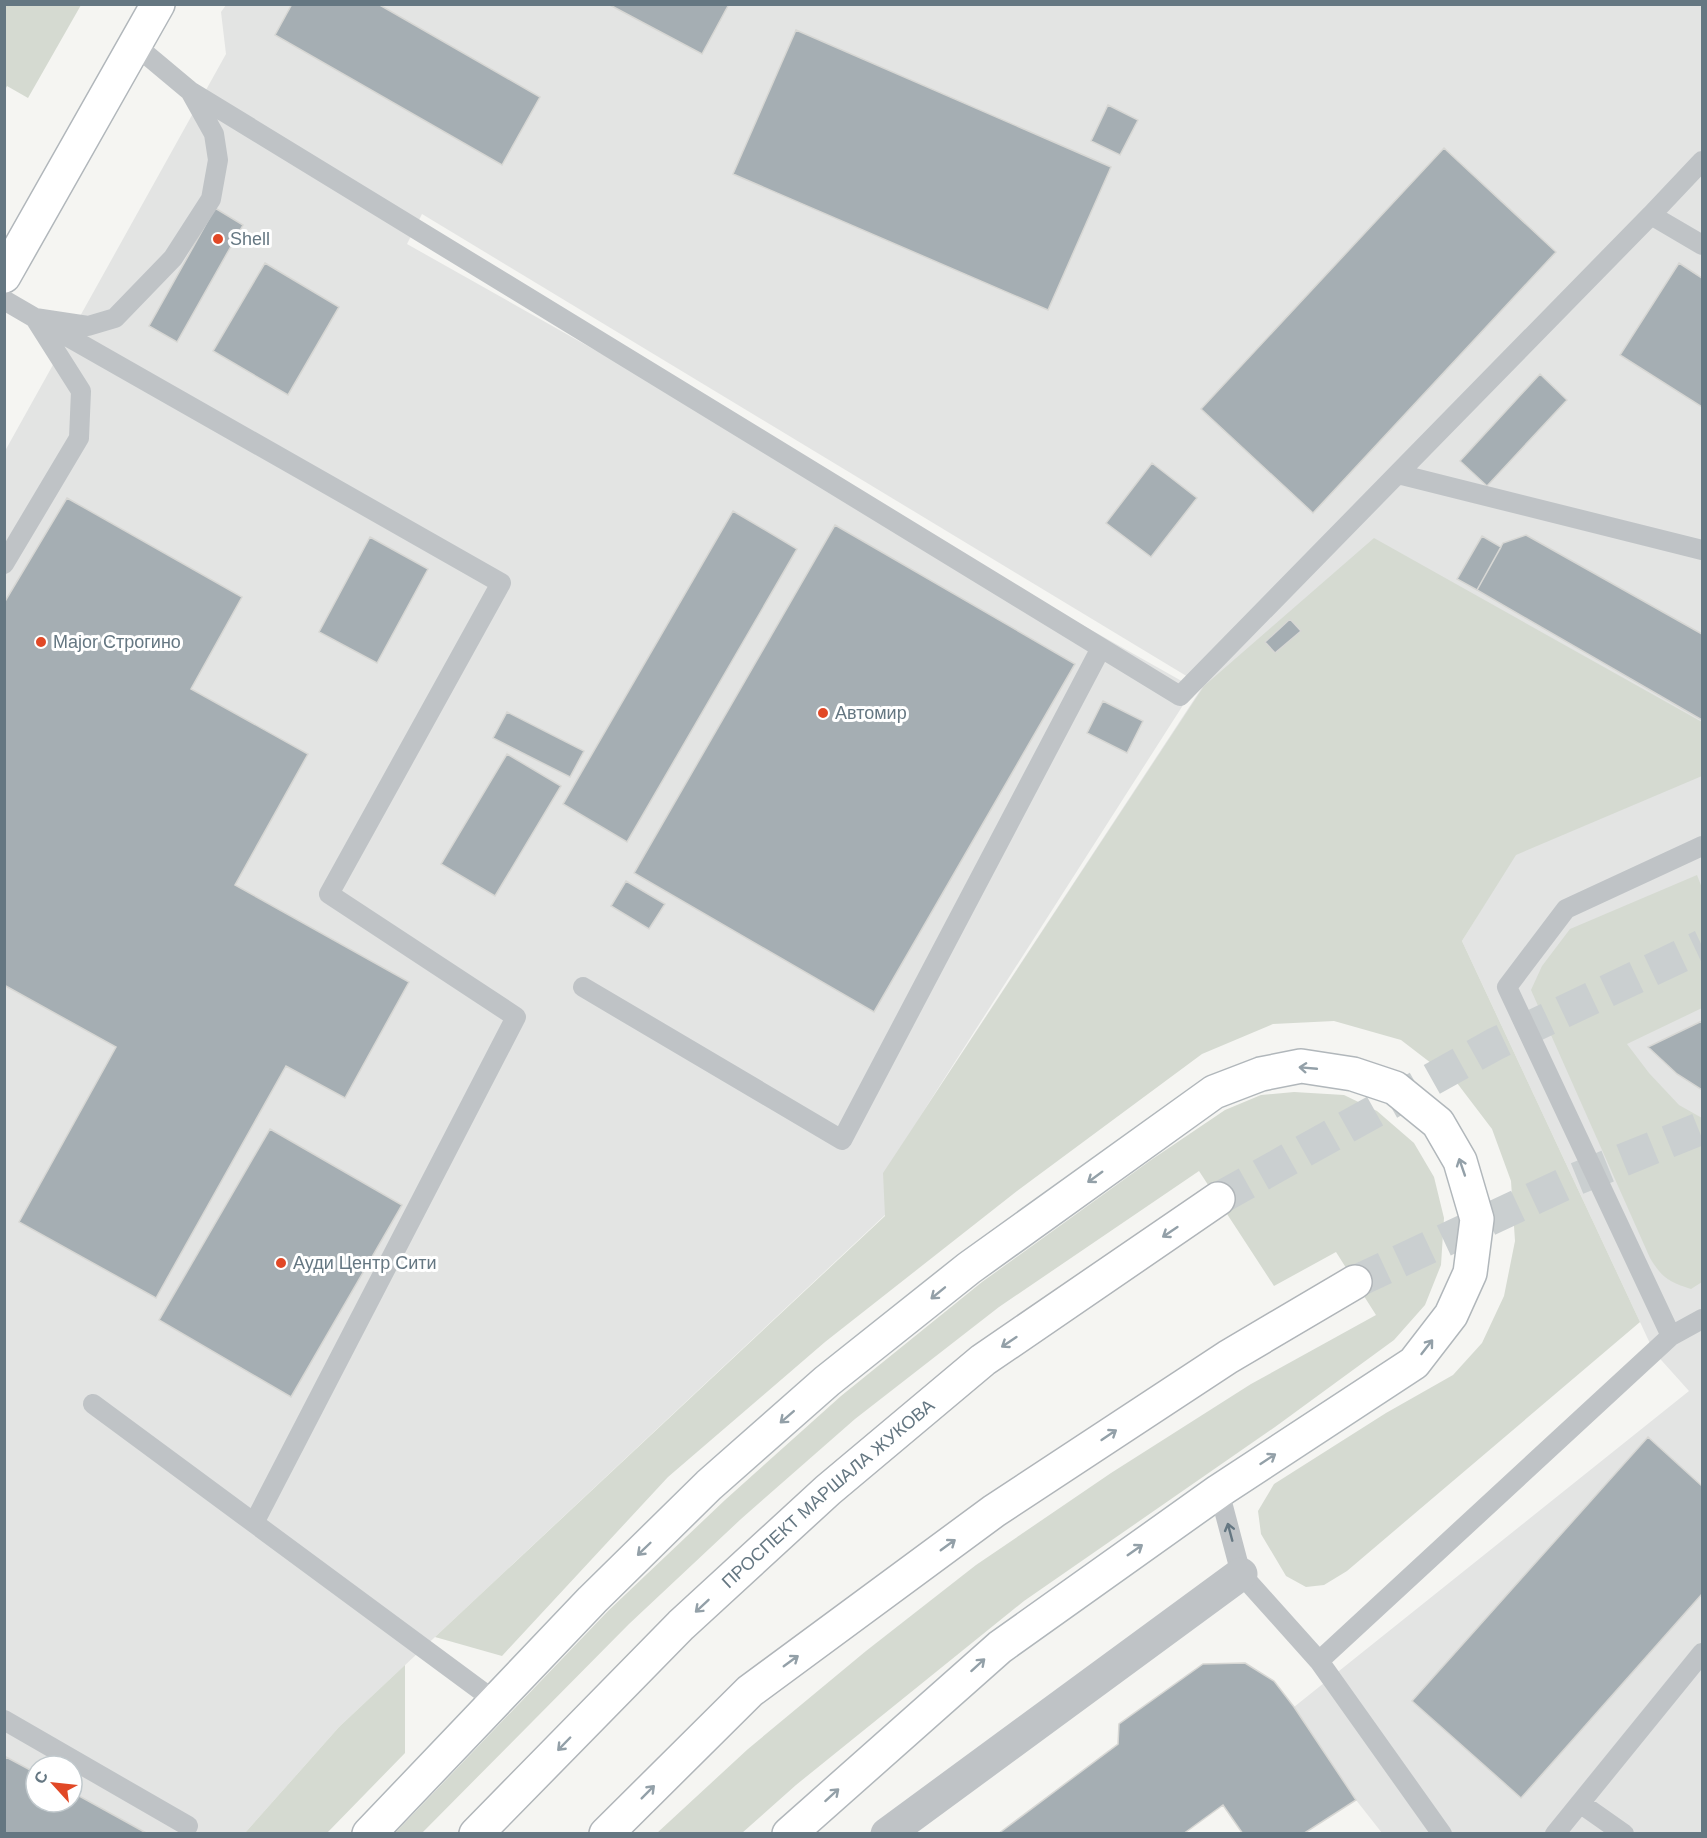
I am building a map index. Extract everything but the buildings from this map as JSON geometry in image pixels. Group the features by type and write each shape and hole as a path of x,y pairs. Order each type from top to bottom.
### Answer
{"main road":[{"path":"4,276 158,4"},
{"path":"369,1833 592,1600 709,1485 827,1382 969,1268 1214,1092 1261,1074 1301,1066 1353,1074 1395,1088 1438,1123 1460,1161 1477,1220 1470,1273 1451,1315 1414,1363 1219,1491 1000,1647 789,1833"},
{"name":"ПРОСПЕКТ МАРШАЛА ЖУКОВА","path":"476,1833 681,1625 828,1490 983,1360 1218,1199"},
{"path":"606,1833 750,1691 994,1511 1228,1357 1354,1282"}],"street":[{"path":"887,1833 1241,1574"}],"lane":[{"path":"135,45 190,91 1180,696 1702,161"},
{"path":"34,318 88,326 115,318 173,258 211,199 218,160 214,134 190,91"},
{"path":"1652,214 1702,245"},
{"path":"4,300 501,583 329,894 516,1017 254,1523"},
{"path":"4,564 79,438 81,391 34,318"},
{"path":"1398,474 1702,550"},
{"path":"583,987 842,1140 1101,648"},
{"path":"1671,1336 1507,987 1566,909 1702,846"},
{"path":"1319,1661 1671,1336 1702,1319"},
{"path":"93,1404 495,1701"},
{"path":"1219,1491 1241,1574 1319,1661 1442,1833"},
{"path":"1555,1833 1702,1653"},
{"path":"4,1720 188,1826"},
{"path":"1580,1803 1624,1833"}],"shaded area":[{"path":"5,4 81,5 28,98 7,86 5,90"},
{"path":"226,5 1702,5 1702,1833 1382,1833 1356,1800 1294,1707 1689,1391 1654,1352 1462,941 1514,856 885,1215 339,1727 245,1833 5,1834 5,451 226,54 221,12","holes":["422,214 1203,686 921,1115 1194,688 407,244"]},
{"path":"1374,538 1702,722 1702,776 1516,855 1462,941 1640,1322 1347,1571 1324,1585 1306,1587 1286,1576 1261,1534 1258,1511 1274,1484 1386,1413 1453,1375 1482,1343 1504,1296 1515,1241 1511,1181 1492,1129 1457,1083 1401,1040 1334,1021 1273,1024 1202,1054 1017,1191 825,1342 668,1477 502,1656 435,1637 885,1216 883,1173 1204,686"},
{"path":"1697,875 1702,888 1702,1008 1627,1044 1649,1073 1679,1105 1702,1118 1702,1282 1691,1289 1667,1278 1650,1258 1531,990 1542,966 1570,929"},
{"path":"1294,1092 1344,1095 1377,1111 1414,1143 1434,1177 1444,1218 1441,1265 1425,1305 1394,1340 1275,1427 1024,1601 796,1785 742,1833 657,1833 748,1749 866,1651 976,1565 1111,1473 1251,1384 1376,1315 1336,1252 1274,1286 1199,1171 999,1307 855,1419 741,1519 629,1624 422,1833 394,1834 608,1611 725,1500 841,1396 982,1282 1151,1160 1225,1110 1261,1095"},
{"path":"405,1665 405,1753 327,1833 245,1833 339,1727"}],"tunnel":[{"path":"1218,1199 1495,1044 1702,946"},
{"path":"1355,1282 1571,1181 1702,1128"}],"place":[{"name":"Shell","path":"218,239"},
{"name":"Major Строгино","path":"41,642"},
{"name":"Автомир","path":"823,713"},
{"name":"Ауди Центр Сити","path":"281,1263"}]}
